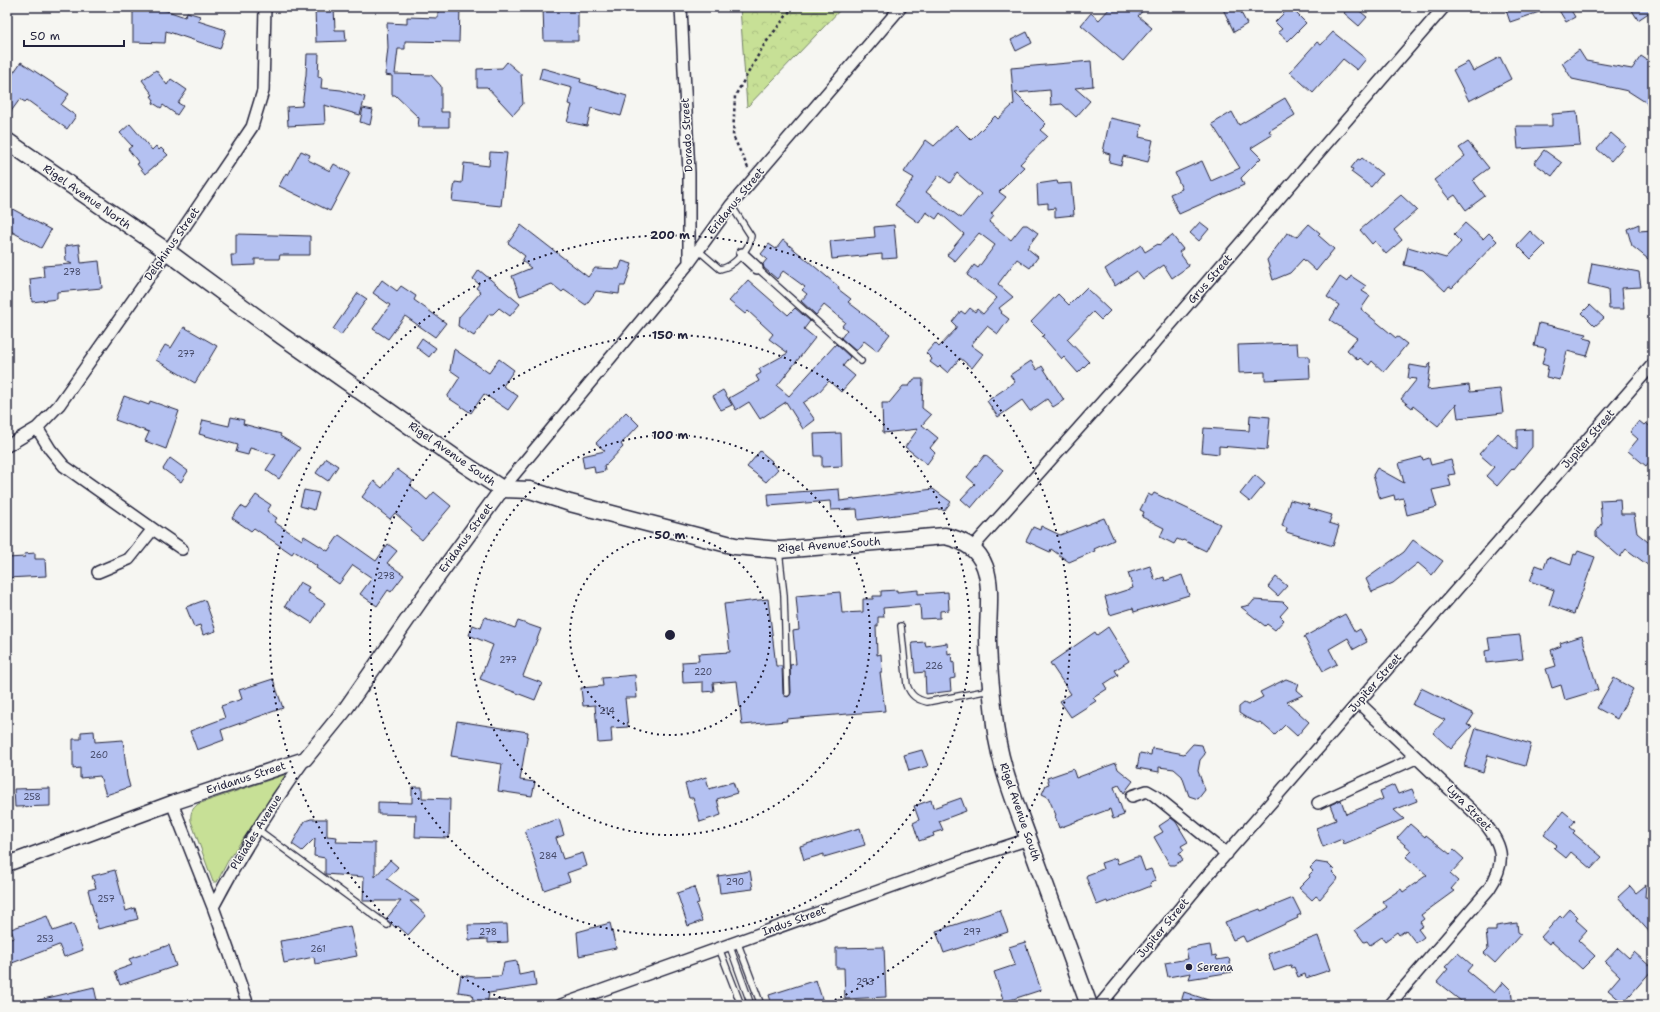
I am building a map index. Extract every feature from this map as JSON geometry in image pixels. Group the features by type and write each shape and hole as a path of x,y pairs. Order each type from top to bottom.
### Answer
{"main road":[{"name":"Rigel Avenue North","path":"7,141 168,252"},
{"name":"Rigel Avenue South","path":"168,252 282,336 502,489 530,490 570,503 735,546 779,550 945,536 960,539 973,547 988,576 988,638 997,742 1009,783 1089,1005"}],"street":[{"name":"Delphinus Street","path":"7,446 37,428 59,404 168,252 252,127 263,91 265,7"},
{"name":"Dorado Street","path":"681,7 689,172 689,262"},
{"name":"Eridanus Street","path":"7,864 172,803 305,759 344,712 426,593 502,489 689,262 697,249 731,205 901,7"},
{"name":"Grus Street","path":"973,547 1156,341 1444,7"},
{"path":"742,254 757,268"},
{"name":"Jupiter Street","path":"1100,1005 1358,702 1653,364"},
{"path":"37,428 53,454 64,466 182,549"},
{"path":"98,572 129,559 153,529"},
{"name":"Lyra Street","path":"1358,702 1416,758 1458,795 1494,834 1500,849 1501,862 1497,876 1489,889 1389,1005"},
{"path":"1318,803 1416,758"},
{"name":"Pleiades Avenue","path":"213,907 239,857 305,759"},
{"path":"1132,796 1147,792 1154,795 1227,854"},
{"path":"172,803 213,907 248,1005"},
{"name":"Indus Street","path":"561,1005 728,944 968,859 1029,839"}],"lane":[{"path":"697,249 720,269 728,266 742,254 750,242 751,236 731,205"},
{"path":"757,268 861,361"},
{"path":"779,550 784,595 787,693"},
{"path":"901,626 907,685 910,692 918,700 927,702 992,689"},
{"path":"257,829 387,925"},
{"path":"728,944 741,1005"},
{"path":"728,944 751,1005"},
{"path":"728,944 761,1005"}],"path":[{"path":"751,182 746,163 733,136 736,96 764,44 793,7"}],"green space":[{"path":"740,7 843,7 747,107"},
{"path":"284,775 287,778 230,857 217,882 213,882 191,821 191,813 193,809 198,804"}],"building":[{"path":"133,7 156,7 185,17 187,12 200,16 198,21 226,30 220,49 166,31 165,43 133,42"},
{"path":"315,7 334,7 335,30 345,30 346,41 316,42"},
{"path":"438,7 460,7 459,42 405,41 405,49 398,49 395,74 431,75 441,86 441,112 449,112 449,127 418,127 419,118 395,95 392,95 392,76 385,75 388,48 387,23 407,24 407,17 438,18"},
{"path":"543,7 578,7 578,41 544,41"},
{"path":"1111,7 1146,7 1138,16 1152,28 1123,61 1081,25 1091,13 1099,20"},
{"path":"1222,7 1238,7 1247,24 1234,32"},
{"path":"1290,7 1306,23 1288,41 1278,32 1282,29 1275,22"},
{"path":"1349,7 1355,7 1367,17 1359,26 1344,13"},
{"path":"1505,7 1547,7 1548,9 1510,22"},
{"path":"1557,7 1569,7 1575,17 1566,22"},
{"path":"1630,7 1653,7 1653,10 1638,20"},
{"path":"1027,32 1032,43 1016,51 1011,40"},
{"path":"1333,32 1366,59 1357,70 1343,59 1313,93 1290,72 1317,42 1321,45"},
{"path":"1579,50 1586,61 1632,69 1641,56 1653,64 1653,107 1628,91 1572,79 1562,63"},
{"path":"307,54 319,54 318,77 322,78 321,88 341,90 365,97 360,115 324,105 325,124 288,126 287,107 302,106"},
{"path":"1500,57 1511,79 1469,101 1453,70 1468,62 1473,71"},
{"path":"1091,61 1093,86 1075,88 1090,101 1076,117 1062,104 1051,105 1050,90 1015,93 1046,124 1040,130 1047,136 1020,164 1024,167 999,192 1006,197 991,214 994,216 989,222 1011,240 1023,225 1027,225 1038,233 1027,248 1038,257 1030,268 1017,259 998,284 1013,297 999,308 1002,312 1001,313 1009,319 998,334 987,326 971,345 983,354 972,368 960,358 948,373 940,366 938,368 930,362 932,359 926,353 935,343 939,347 956,329 956,326 952,322 961,311 965,314 970,308 975,312 977,309 983,314 997,298 967,275 974,265 978,268 995,245 979,233 955,261 947,255 964,234 940,213 936,219 926,212 919,223 895,205 914,178 904,172 926,140 934,146 956,125 971,140 995,116 998,119 1014,104 1011,68","holes":["957,173 981,194 961,218 926,192 939,175 950,183"]},
{"path":"21,62 69,94 61,105 76,116 67,129 27,100 25,102 20,99 7,117 7,96 12,89 7,85 7,82"},
{"path":"507,62 521,74 523,104 513,115 487,87 477,87 477,69 502,68"},
{"path":"542,68 581,79 580,82 627,96 621,116 591,108 587,126 567,122 572,105 568,104 572,88 539,79"},
{"path":"156,70 167,85 171,79 187,90 178,103 183,106 177,115 163,105 161,108 153,103 154,100 151,96 153,95 142,80"},
{"path":"1285,98 1295,115 1269,131 1272,135 1251,148 1261,158 1241,178 1244,185 1179,214 1170,194 1182,189 1175,173 1202,161 1211,181 1240,168 1212,124 1232,112 1239,125"},
{"path":"363,108 373,110 370,125 360,122"},
{"path":"1577,112 1580,145 1518,149 1516,126 1552,126 1552,114"},
{"path":"1110,118 1142,125 1139,137 1153,140 1148,162 1123,156 1121,165 1109,162 1110,154 1103,152"},
{"path":"130,124 152,150 156,146 159,150 161,148 168,155 145,174 137,164 139,163 128,149 132,146 120,133"},
{"path":"1611,133 1625,145 1611,161 1597,149"},
{"path":"1468,142 1489,168 1473,180 1485,196 1466,210 1455,195 1449,199 1434,180 1465,156 1459,148"},
{"path":"1544,150 1562,163 1552,176 1534,163"},
{"path":"301,151 310,155 308,160 330,171 334,164 350,173 330,211 279,186 286,173 288,175"},
{"path":"490,152 507,153 501,206 452,201 455,182 462,183 464,163 489,166"},
{"path":"1362,158 1382,174 1371,187 1351,172 1353,169 1351,168 1358,159 1360,160"},
{"path":"1057,181 1058,184 1071,183 1074,215 1055,217 1055,208 1048,209 1048,203 1038,204 1037,184"},
{"path":"1401,195 1417,210 1394,230 1402,240 1386,254 1375,241 1372,244 1360,230"},
{"path":"7,206 51,230 41,248 7,229"},
{"path":"1200,222 1209,229 1199,241 1190,233"},
{"path":"1465,223 1483,239 1489,233 1497,241 1452,288 1449,286 1445,291 1423,270 1404,265 1408,247 1446,258 1461,242 1454,235"},
{"path":"1309,224 1320,233 1318,235 1334,249 1316,271 1303,259 1290,273 1273,280 1267,260 1287,233 1297,237"},
{"path":"1639,224 1639,231 1653,230 1653,263 1632,246 1627,229"},
{"path":"521,225 588,277 595,268 619,269 622,261 632,264 625,286 620,286 619,294 596,291 586,305 564,290 562,292 552,284 520,296 512,276 531,268 522,261 525,256 508,243"},
{"path":"894,225 897,258 882,259 882,254 832,259 830,241 875,237 874,227"},
{"path":"1530,231 1545,245 1531,259 1517,245"},
{"path":"236,234 310,236 310,255 280,255 279,259 255,259 255,265 232,266 231,255 236,255"},
{"path":"1172,235 1183,249 1179,252 1189,266 1172,278 1164,265 1143,279 1137,271 1115,286 1105,269 1141,245 1145,252 1158,244 1159,245"},
{"path":"783,240 839,287 838,289 851,299 848,302 890,334 877,351 864,341 856,351 841,338 847,330 842,326 845,322 824,305 816,315 801,301 807,294 802,290 805,287 783,271 777,279 764,268 763,264 767,259 761,254 769,244 776,249"},
{"path":"79,244 81,263 99,261 102,288 57,292 57,299 32,302 30,279 44,277 43,266 72,264 66,261 65,246"},
{"path":"1592,263 1639,272 1641,287 1622,288 1624,309 1609,309 1608,289 1588,284"},
{"path":"479,270 520,304 510,316 499,308 493,314 489,314 474,336 458,326 459,317 481,292 476,288 479,284 473,279"},
{"path":"1351,276 1366,286 1362,291 1370,296 1361,309 1396,338 1398,337 1407,344 1384,372 1372,361 1369,365 1360,358 1358,360 1347,350 1357,338 1330,320 1339,305 1327,297 1340,277 1347,282"},
{"path":"382,280 397,291 401,286 416,296 414,300 446,323 435,337 405,316 388,339 373,329 390,305 373,293"},
{"path":"748,280 788,315 795,308 810,321 804,329 815,338 777,386 789,396 836,344 850,357 843,366 855,376 841,392 829,381 818,393 803,403 815,420 803,429 786,402 760,419 749,402 736,410 729,398 759,381 756,376 761,373 759,369 788,353 769,339 773,334 748,311 745,314 729,301"},
{"path":"1086,288 1110,311 1101,320 1093,312 1067,339 1089,362 1078,373 1064,357 1062,359 1042,336 1044,335 1031,322 1058,294 1069,305"},
{"path":"358,293 367,299 341,335 333,329"},
{"path":"1590,305 1604,318 1595,326 1582,313"},
{"path":"1539,323 1587,334 1584,338 1592,340 1587,356 1567,351 1560,380 1546,377 1548,366 1542,364 1546,348 1534,346"},
{"path":"184,327 217,346 195,383 156,360 165,345 171,348"},
{"path":"422,338 436,348 429,357 416,347"},
{"path":"1297,343 1298,356 1309,356 1310,378 1265,380 1265,372 1239,373 1238,345"},
{"path":"454,349 489,373 499,359 514,370 503,386 518,396 508,410 484,394 471,413 447,397 460,377 450,370"},
{"path":"1031,361 1037,370 1042,366 1064,400 1053,407 1047,399 1030,411 1022,400 998,417 987,401 1015,382 1010,375"},
{"path":"1431,362 1427,390 1469,385 1470,392 1500,389 1503,413 1458,418 1456,404 1438,426 1413,406 1412,408 1401,399 1417,379 1408,378 1410,365 1427,368"},
{"path":"914,379 923,379 922,408 931,415 922,425 938,438 930,448 935,453 927,464 905,447 918,429 883,433 882,403 889,403 903,386 909,386"},
{"path":"723,390 732,405 721,410 713,396"},
{"path":"124,396 149,405 150,401 179,411 166,449 145,441 149,432 115,420"},
{"path":"626,412 639,425 621,444 623,447 607,464 604,465 605,471 595,473 594,466 584,468 582,456 605,451 596,443"},
{"path":"1250,415 1270,417 1267,450 1219,446 1219,454 1202,452 1204,428 1249,431"},
{"path":"231,417 244,420 243,424 281,434 280,436 300,448 279,479 266,470 276,455 250,448 248,455 236,452 238,445 199,434 203,420 229,426"},
{"path":"1639,421 1644,425 1646,423 1653,429 1653,457 1646,466 1628,451 1638,439 1630,432"},
{"path":"1532,429 1532,447 1513,470 1512,469 1497,486 1486,476 1494,467 1479,454 1498,433 1517,450 1517,430"},
{"path":"841,433 842,466 822,467 822,456 815,456 814,434"},
{"path":"760,451 772,461 771,463 778,469 766,482 747,467"},
{"path":"985,455 1003,470 971,508 961,499 975,484 967,477"},
{"path":"1422,457 1423,460 1429,458 1431,465 1451,460 1455,474 1448,475 1451,486 1432,490 1437,507 1407,515 1403,498 1395,500 1394,495 1380,499 1373,475 1377,468 1404,483 1399,463"},
{"path":"170,458 188,471 181,482 163,469"},
{"path":"326,458 338,466 328,481 316,473"},
{"path":"397,469 413,481 410,485 427,500 434,492 451,506 422,540 410,530 412,528 395,513 390,519 362,497 374,481 382,488"},
{"path":"1255,475 1265,484 1250,502 1240,494"},
{"path":"839,489 840,501 933,489 951,502 944,511 941,509 858,520 857,509 831,510 830,501 769,506 768,494"},
{"path":"304,490 319,493 314,510 300,506"},
{"path":"1154,493 1220,524 1206,551 1183,540 1177,539 1174,544 1160,537 1164,528 1142,517 1144,512 1140,510 1148,494 1152,496"},
{"path":"256,495 271,505 267,511 277,518 274,522 302,540 304,536 328,551 339,535 376,561 388,544 397,551 387,563 404,575 391,592 388,590 377,606 360,594 372,578 353,565 339,584 316,568 317,566 294,551 292,554 254,528 251,531 232,518 241,506 246,509"},
{"path":"1620,499 1621,514 1634,514 1637,533 1653,546 1653,569 1626,549 1620,557 1596,536 1596,532 1602,524 1600,500"},
{"path":"1290,500 1309,505 1308,508 1332,515 1329,523 1339,526 1333,546 1286,532 1287,528 1282,526"},
{"path":"1104,518 1114,540 1094,549 1095,551 1069,562 1051,549 1050,552 1026,541 1033,527 1040,530 1041,526 1060,535"},
{"path":"1413,540 1443,561 1432,575 1418,563 1393,583 1372,592 1366,579 1404,552"},
{"path":"1578,551 1595,557 1574,614 1549,605 1554,590 1530,581 1536,565 1544,568 1548,557 1571,565 1574,554 1576,555"},
{"path":"35,553 35,559 45,559 46,576 7,578 7,558 25,557 24,554"},
{"path":"1150,566 1155,580 1164,577 1165,581 1182,575 1189,595 1134,612 1133,608 1110,615 1105,597 1133,588 1128,573"},
{"path":"1276,577 1287,586 1278,596 1268,587"},
{"path":"300,582 309,587 307,592 325,603 312,623 285,606"},
{"path":"897,590 897,592 918,590 918,594 948,592 949,610 940,611 940,618 921,619 920,605 883,608 884,617 878,617 878,626 876,626 877,655 881,654 882,672 880,672 885,711 786,719 787,721 742,725 737,681 713,683 714,691 703,692 703,682 683,683 682,662 699,661 698,654 730,652 724,604 768,599 776,666 782,666 783,694 788,697 791,693 790,665 796,664 793,631 799,630 796,596 840,592 842,613 863,612 863,599 873,599 873,596 881,596 881,591"},
{"path":"205,600 216,631 203,635 200,625 194,627 186,607"},
{"path":"1254,600 1283,602 1288,607 1280,616 1284,620 1275,630 1267,624 1265,626 1241,607 1250,605"},
{"path":"1345,614 1355,632 1360,629 1367,642 1354,649 1348,638 1329,649 1337,664 1323,671 1304,637"},
{"path":"485,617 515,628 518,621 541,629 523,676 542,683 535,700 480,679 493,645 469,635 473,625 481,628"},
{"path":"1108,627 1129,661 1115,670 1118,675 1104,684 1107,689 1093,698 1096,701 1071,717 1060,701 1071,694 1050,663 1095,632 1097,635"},
{"path":"1520,635 1523,659 1486,663 1485,651 1490,650 1488,638"},
{"path":"1582,636 1598,690 1565,700 1561,685 1552,688 1546,669 1556,666 1551,650 1561,646 1560,643"},
{"path":"925,642 926,646 947,643 948,654 951,653 952,663 954,662 955,678 950,679 951,691 926,694 925,672 915,673 912,643"},
{"path":"635,675 637,698 625,698 628,727 611,728 612,742 598,743 595,705 583,706 581,688 603,686 602,678"},
{"path":"1614,678 1633,689 1617,719 1597,708"},
{"path":"273,679 283,708 221,730 224,740 197,750 190,731 225,718 221,706 242,699 239,690"},
{"path":"1286,679 1299,684 1297,690 1303,695 1287,702 1309,722 1297,736 1285,725 1275,735 1260,722 1258,723 1239,713 1239,707 1244,703 1248,705 1263,697 1260,692"},
{"path":"1421,688 1474,714 1467,725 1472,726 1451,749 1433,733 1445,720 1413,705"},
{"path":"457,721 528,732 520,780 535,782 532,796 498,791 502,764 451,756"},
{"path":"1476,728 1531,744 1525,766 1488,755 1483,772 1464,766"},
{"path":"94,731 95,742 123,740 127,776 130,787 106,795 100,776 80,778 80,768 73,769 73,739 81,739 81,732"},
{"path":"1193,744 1202,745 1205,754 1200,760 1198,771 1205,790 1198,799 1189,796 1182,776 1174,769 1159,767 1159,772 1137,768 1140,753 1151,755 1152,748 1184,754"},
{"path":"922,750 928,766 909,771 904,755"},
{"path":"1116,763 1118,769 1133,781 1124,793 1119,785 1114,787 1124,815 1113,819 1110,809 1059,828 1056,815 1048,797 1042,794 1046,785 1049,784 1047,778 1073,769 1076,778"},
{"path":"706,777 709,789 733,782 737,793 717,799 721,815 700,822 693,798 689,798 685,784"},
{"path":"1394,785 1398,794 1412,789 1417,801 1394,810 1404,819 1344,844 1342,839 1323,847 1316,828 1336,820 1330,805 1341,800 1346,814 1383,799 1380,791"},
{"path":"412,787 422,787 422,798 450,799 449,838 415,837 416,815 378,814 378,802 412,803"},
{"path":"50,788 50,806 15,807 14,789"},
{"path":"961,798 966,811 939,821 943,830 933,833 934,836 919,841 913,823 919,820 914,806 931,800 933,808"},
{"path":"1563,811 1575,821 1570,827 1575,831 1573,833 1602,857 1591,869 1571,852 1566,858 1554,848 1557,845 1544,835"},
{"path":"1171,818 1176,822 1188,842 1181,846 1184,850 1179,853 1183,860 1174,865 1170,865 1154,837 1163,832 1159,826"},
{"path":"311,819 327,819 327,836 337,837 336,842 375,843 375,877 390,860 398,867 387,879 419,901 410,901 426,915 408,935 398,926 396,928 386,919 401,901 363,901 364,877 325,874 325,858 314,856 315,838 302,851 292,844 305,821"},
{"path":"559,819 564,835 556,838 563,859 583,853 587,866 567,873 570,881 544,890 525,830"},
{"path":"1410,824 1425,837 1426,835 1450,854 1454,850 1464,859 1450,874 1458,881 1451,889 1454,891 1421,915 1424,919 1420,922 1423,926 1418,929 1424,937 1416,943 1406,930 1399,935 1397,932 1385,941 1382,937 1370,945 1367,941 1364,942 1355,930 1387,907 1383,901 1401,889 1403,892 1427,875 1406,857 1412,851 1397,838"},
{"path":"860,828 865,845 824,857 824,854 804,860 800,846"},
{"path":"1136,857 1140,857 1145,871 1151,869 1156,881 1150,883 1151,886 1108,903 1107,901 1097,905 1086,877 1087,875 1103,869 1101,863 1116,858 1118,864"},
{"path":"1316,862 1328,864 1334,870 1332,872 1338,878 1320,899 1316,896 1312,900 1299,888 1310,877 1309,875 1313,871 1310,868"},
{"path":"115,870 126,911 135,908 138,919 98,929 88,890 96,888 92,876"},
{"path":"750,871 753,889 720,893 718,876"},
{"path":"1646,885 1645,897 1653,898 1653,936 1618,897 1630,886 1636,893"},
{"path":"694,887 699,903 696,904 702,921 688,926 677,893"},
{"path":"1293,898 1301,914 1297,916 1298,918 1246,942 1243,936 1233,940 1225,922 1260,909 1261,911"},
{"path":"1570,909 1578,917 1576,920 1587,930 1578,940 1595,956 1582,969 1551,941 1549,944 1541,937 1560,916 1562,918"},
{"path":"1000,910 1008,932 944,953 936,931"},
{"path":"47,916 53,931 73,924 83,950 64,957 59,945 7,965 7,940 14,938 11,929"},
{"path":"610,923 616,948 579,956 577,932"},
{"path":"1517,923 1518,932 1521,934 1495,963 1484,953 1488,949 1486,931 1496,931 1496,926"},
{"path":"507,924 508,942 488,943 488,939 469,940 468,925"},
{"path":"350,926 357,956 315,964 314,957 284,963 280,941 300,938"},
{"path":"1318,936 1330,970 1306,978 1305,974 1298,977 1294,967 1292,968 1291,965 1274,971 1268,954"},
{"path":"1025,942 1041,990 1004,1002 994,972 1015,965 1009,947"},
{"path":"169,945 176,966 120,985 115,971 132,965 129,959"},
{"path":"1210,945 1212,956 1216,955 1217,960 1229,958 1232,972 1189,979 1191,973 1168,977 1165,963 1188,959 1186,949"},
{"path":"884,947 886,997 845,999 844,968 836,968 836,948"},
{"path":"1618,948 1629,958 1634,952 1653,969 1623,1003 1608,990 1620,976 1605,962"},
{"path":"1458,953 1472,965 1467,971 1494,993 1503,982 1511,990 1513,1005 1466,1005 1437,982 1448,969 1445,967"},
{"path":"517,961 519,975 534,972 536,986 489,993 487,1005 474,1005 472,994 458,992 461,975 474,977 501,976 504,963"},
{"path":"816,980 824,1005 772,1005 769,995"},
{"path":"94,987 98,1005 35,1005 35,1001"},
{"path":"1184,992 1217,1003 1217,1005 1189,1005 1181,1002"}],"place":[{"name":"Serena","path":"1189,967"}]}
